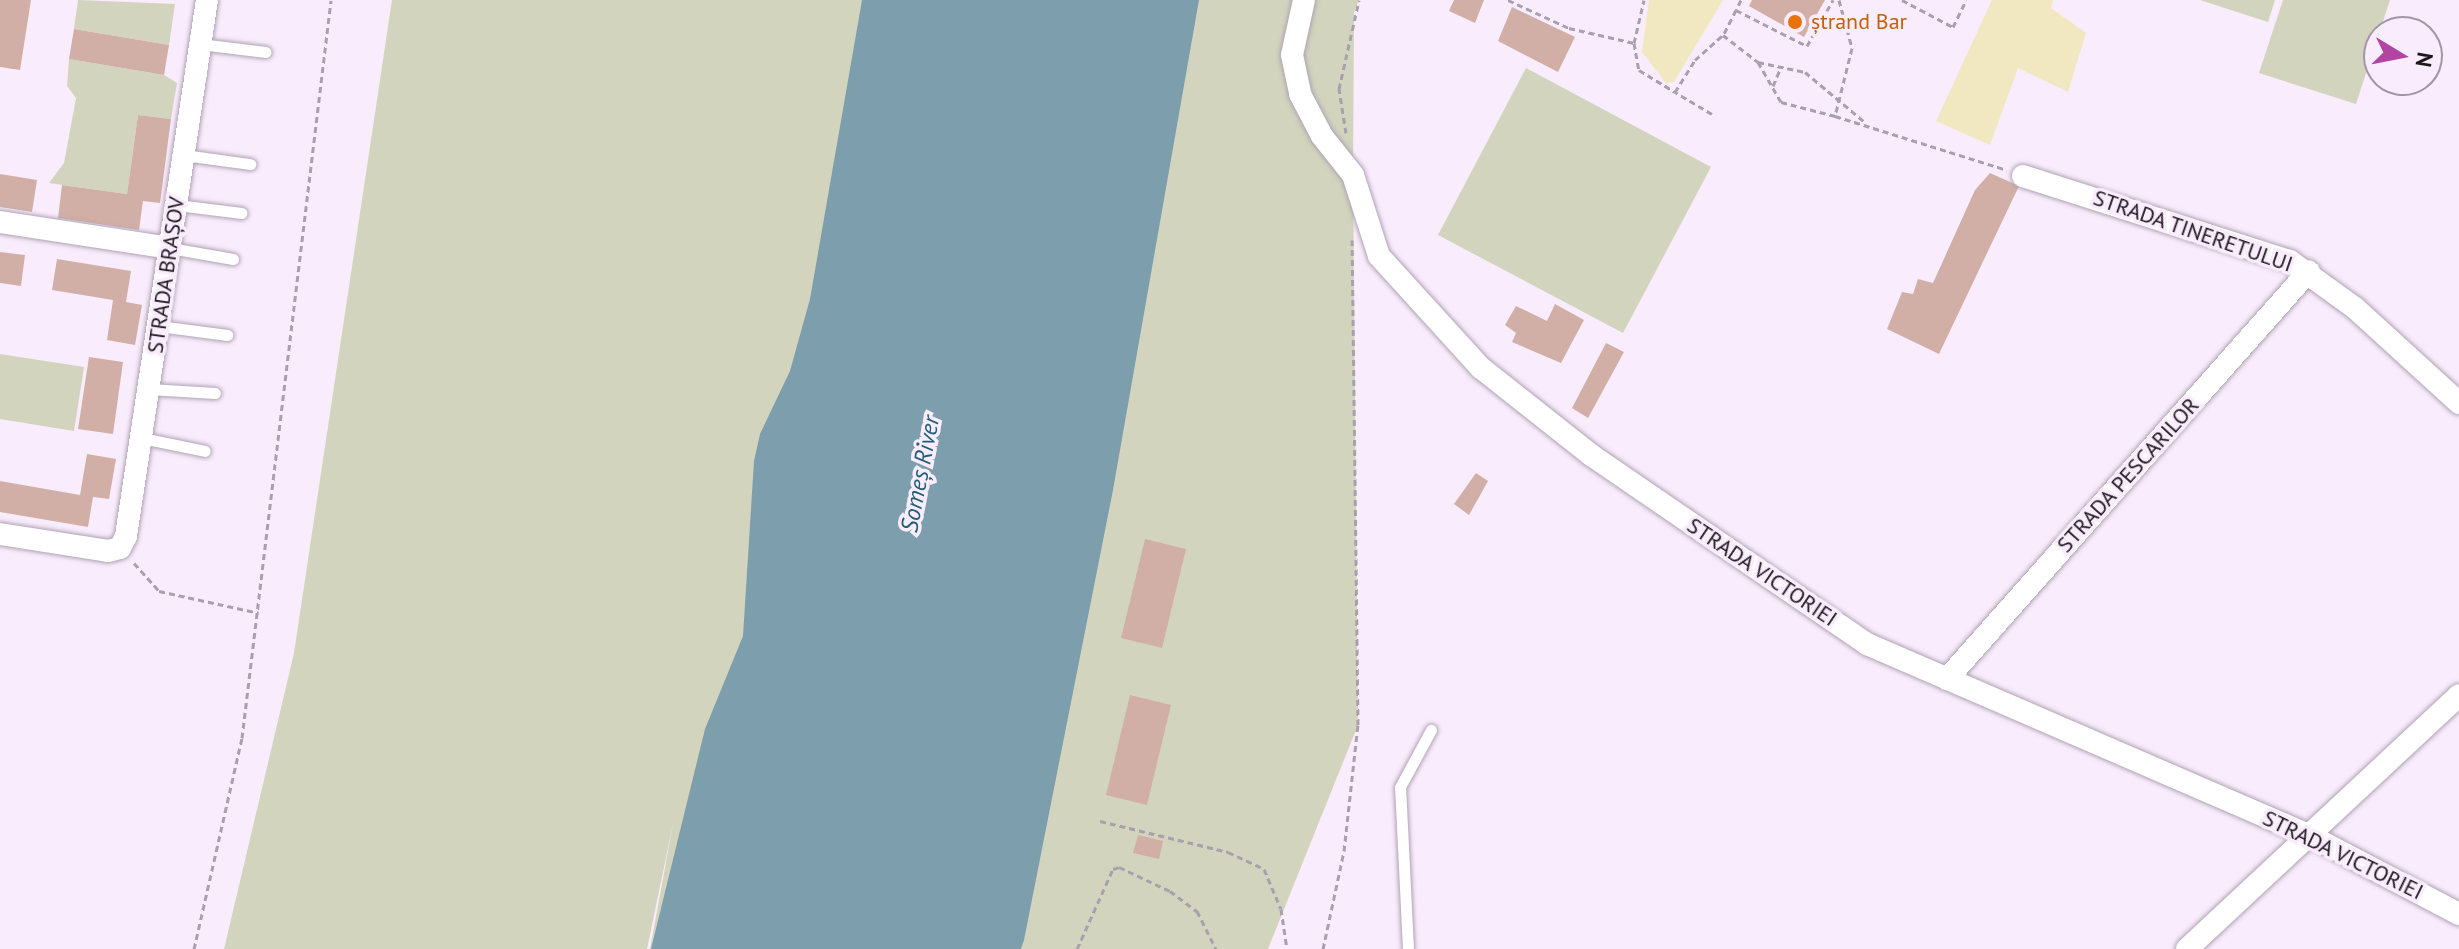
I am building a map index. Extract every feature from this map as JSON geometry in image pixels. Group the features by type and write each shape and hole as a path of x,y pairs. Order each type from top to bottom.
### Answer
{"street":[{"name":"STRADA BRAȘOV","path":"120,548 142,438 207,0"},
{"name":"STRADA VICTORIEI","path":"1304,0 1292,55 1300,94 1322,136 1353,175 1379,256 1481,368 1591,455 1867,644 2307,834 2459,914"},
{"name":"STRADA TINERETULUI","path":"2023,176 2262,249 2309,271 2459,403"},
{"path":"0,222 170,248"},
{"name":"STRADA PESCARILOR","path":"1947,679 2309,271"},
{"path":"0,534 108,551 120,548"},
{"path":"2187,949 2459,695"}],"lane":[{"path":"200,44 266,52"},
{"path":"184,155 250,164"},
{"path":"177,205 242,213"},
{"path":"170,248 233,259"},
{"path":"159,326 227,335"},
{"path":"149,389 215,393"},
{"path":"142,438 205,451"},
{"path":"1408,949 1400,787 1431,730"}],"path":[{"path":"194,949 242,738 331,0"},
{"path":"1353,175 1339,89 1359,0"},
{"path":"1508,0 1569,28 1634,43"},
{"path":"1644,0 1634,43 1639,70 1712,114"},
{"path":"1675,92 1695,60 1723,35 1741,0"},
{"path":"1736,10 1807,46 1833,0"},
{"path":"1835,116 1852,48 1839,0"},
{"path":"1902,0 1953,27 1966,0"},
{"path":"1723,35 1758,62 1781,102 1868,125 2023,176"},
{"path":"1758,62 1805,72 1840,97 1868,125"},
{"path":"1773,88 1781,67"},
{"path":"1323,949 1344,851 1358,725 1352,236"},
{"path":"120,548 159,591 259,613"},
{"path":"1100,821 1228,852 1264,869 1281,909 1287,949"},
{"path":"1077,949 1113,869 1119,867 1170,891 1197,911 1216,949"}],"green space":[{"path":"78,0 175,4 169,45 74,29"},
{"path":"392,0 1359,0 1354,12 1353,175 1358,725 1268,949 650,949 673,824 647,949 224,949 294,653"},
{"path":"2200,0 2275,0 2268,22"},
{"path":"2283,0 2390,0 2385,16 2363,16 2363,83 2356,104 2259,73"},
{"path":"69,59 164,75 177,83 171,119 138,115 127,194 49,183 64,163 76,98 67,86"},
{"path":"1526,68 1711,167 1623,333 1438,235"},
{"path":"0,354 84,367 74,431 0,419"}],"sand":[{"path":"1649,0 1723,0 1674,82 1666,83 1642,52"},
{"path":"1992,0 2053,0 2051,8 2086,33 2068,92 2018,68 1990,145 1936,121"}],"water":[{"name":"Someș River","path":"862,0 1199,0 1113,490 1024,940 1021,949 651,949 705,729 743,636 754,461 760,434 790,371 810,299"}],"building":[{"path":"0,0 31,0 20,70 0,67"},
{"path":"1454,0 1484,0 1475,23 1449,11"},
{"name":"ștrand Bar","path":"1752,0 1825,0 1804,37 1749,6"},
{"path":"1512,7 1575,37 1558,72 1498,41"},
{"path":"74,29 169,45 164,75 69,59"},
{"path":"138,115 171,119 160,203 143,201 139,230 58,218 62,185 127,194"},
{"path":"1990,173 2019,186 1939,354 1887,329 1902,292 1913,294 1918,279 1933,283 1975,190"},
{"path":"0,174 37,180 32,212 0,207"},
{"path":"0,252 25,255 21,286 0,283"},
{"path":"57,259 131,271 126,302 142,305 135,345 107,340 113,300 52,290"},
{"path":"1555,304 1584,320 1561,363 1512,342 1516,333 1505,325 1516,306 1547,321"},
{"path":"1606,343 1624,352 1588,418 1572,408"},
{"path":"89,357 123,362 113,434 78,429"},
{"path":"87,454 116,459 109,499 93,497 88,527 0,512 0,481 80,495"},
{"path":"1476,473 1488,481 1469,515 1454,504"},
{"path":"1145,539 1186,549 1162,648 1121,638"},
{"path":"1130,695 1171,705 1147,805 1106,795"},
{"path":"1138,835 1163,841 1159,859 1133,853"}],"place":[{"name":"ștrand Bar","path":"1795,22"}]}
